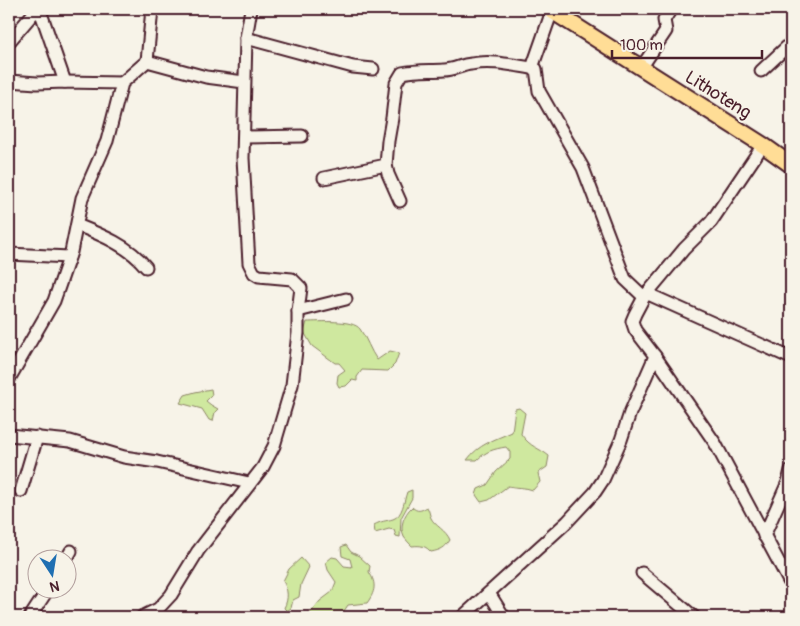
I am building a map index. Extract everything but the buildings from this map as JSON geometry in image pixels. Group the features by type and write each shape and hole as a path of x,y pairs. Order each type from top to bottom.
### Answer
{"main road":[{"name":"Lithoteng","path":"550,10 763,145 791,165"}],"street":[{"path":"9,379 54,301 69,257 82,198 107,141 122,83 147,61 152,9"},
{"path":"142,617 158,609 172,595 198,551 229,512 248,483 263,467 274,446 292,385 301,288 292,279 259,276 254,273 250,263 244,185 244,82 246,38 250,9"},
{"path":"640,68 666,31 664,20 671,9"},
{"path":"9,42 36,10 42,16 66,82"},
{"path":"532,68 550,10"},
{"path":"246,38 353,67 373,69"},
{"path":"761,71 791,43"},
{"path":"147,61 206,77 244,82"},
{"path":"400,201 386,165 396,83 402,73 418,70 450,70 469,64 488,62 532,68 536,70 539,91 583,168 625,279 646,296 791,358"},
{"path":"9,81 122,83"},
{"path":"244,137 302,136"},
{"path":"763,145 711,222 684,250 646,296 632,321 635,330 715,443 764,536 788,568 791,585"},
{"path":"324,178 386,165"},
{"path":"76,226 95,232 128,249 146,267"},
{"path":"9,254 69,257"},
{"path":"298,311 346,299"},
{"path":"462,617 567,522 595,492 603,480 621,440 630,413 655,356"},
{"path":"9,434 70,441 124,457 158,462 248,483"},
{"path":"20,492 37,437"},
{"path":"764,536 788,482 791,470"},
{"path":"642,573 694,617"},
{"path":"489,593 504,617"},
{"path":"30,617 42,598"}],"green space":[{"path":"307,322 343,322 356,326 360,329 377,360 390,351 399,353 395,364 388,371 362,370 357,377 357,381 352,380 346,386 339,387 337,383 338,375 345,370 339,363 335,363 312,346 304,332"},
{"path":"211,389 212,395 206,401 218,409 215,412 213,421 209,420 202,409 180,403 185,395"},
{"path":"519,408 525,413 521,434 531,445 549,456 547,467 538,473 540,482 533,490 508,486 489,500 481,502 476,495 478,489 487,485 496,472 510,459 510,452 506,447 487,452 477,460 467,460 482,446 512,432 515,409"},
{"path":"412,490 412,498 401,518 400,537 396,536 394,530 389,529 375,533 374,525 399,515 407,492"},
{"path":"412,507 419,510 427,507 430,517 446,533 450,540 444,547 431,552 423,546 412,546 404,537 402,525"},
{"path":"346,545 351,552 359,556 370,566 369,572 374,584 372,595 367,603 348,605 340,617 307,617 320,601 332,592 336,582 328,570 326,562 332,557 337,558 344,566 352,567 350,559 342,556 341,547"},
{"path":"301,558 309,567 301,584 299,597 293,600 291,608 287,611 284,608 287,594 283,581 289,569"}]}
